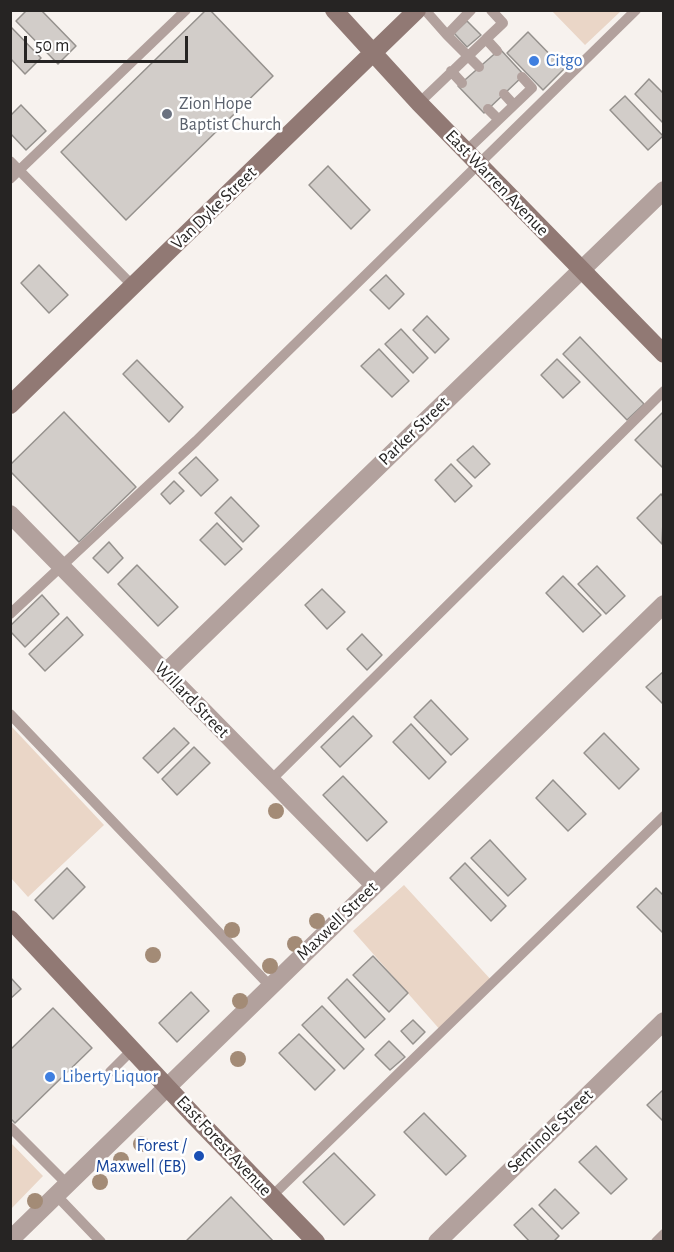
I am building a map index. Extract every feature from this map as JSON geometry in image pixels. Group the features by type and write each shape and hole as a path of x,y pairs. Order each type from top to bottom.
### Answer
{"main road":[{"name":"East Warren Avenue","path":"334,10 419,103 663,354"},
{"name":"Van Dyke Street","path":"10,405 417,10"},
{"name":"East Forest Avenue","path":"10,919 316,1242"}],"street":[{"name":"Parker Street","path":"165,673 663,190"},
{"name":"Willard Street","path":"10,514 374,885"},
{"name":"Maxwell Street","path":"10,1240 663,604"},
{"name":"Seminole Street","path":"437,1242 663,1021"}],"lane":[{"path":"10,179 186,10"},
{"path":"425,10 479,67"},
{"path":"447,34 471,10"},
{"path":"419,103 503,23 491,10"},
{"path":"10,614 196,441 472,157 636,10"},
{"path":"486,39 497,51"},
{"path":"451,71 462,83"},
{"path":"472,157 498,119 532,87 522,76"},
{"path":"504,94 514,105"},
{"path":"488,109 498,119"},
{"path":"10,160 132,285"},
{"path":"271,780 663,392"},
{"path":"10,714 270,986"},
{"path":"272,1196 663,816"},
{"path":"110,1072 133,1049"},
{"path":"10,1127 36,1147 62,1190 101,1242"},
{"path":"656,1242 663,1234"}],"shaded area":[{"path":"552,11 621,11 585,45"},
{"path":"11,726 104,825 28,897 11,878"},
{"path":"404,885 493,982 442,1032 353,931"},
{"path":"11,1143 43,1176 11,1209"}],"building":[{"path":"27,10 41,10 76,46 58,64 16,21"},
{"name":"Zion Hope Baptist Church","path":"206,10 210,10 273,76 126,220 61,152"},
{"path":"467,21 481,35 467,47 454,33"},
{"path":"10,26 41,58 25,74 10,58"},
{"path":"528,32 564,69 543,90 507,53"},
{"path":"500,49 524,75 484,113 458,86"},
{"path":"649,79 664,94 664,124 635,94"},
{"path":"625,96 663,136 648,150 610,110"},
{"path":"21,105 46,131 26,150 10,133 10,116"},
{"path":"328,166 370,210 351,229 309,185"},
{"path":"39,265 68,295 49,313 21,283"},
{"path":"386,275 404,294 389,309 370,290"},
{"path":"427,316 449,339 435,353 413,330"},
{"path":"401,329 428,358 413,373 385,344"},
{"path":"580,337 644,404 627,420 563,354"},
{"path":"379,349 409,381 392,397 361,366"},
{"path":"557,359 580,382 563,398 541,375"},
{"path":"137,360 183,407 169,422 123,374"},
{"path":"64,412 136,487 79,542 10,471 10,465"},
{"path":"662,413 664,414 664,469 635,440"},
{"path":"473,446 490,464 475,478 457,460"},
{"path":"196,457 218,480 201,496 179,473"},
{"path":"451,464 472,486 455,502 435,480"},
{"path":"174,481 184,491 170,504 161,494"},
{"path":"661,494 664,498 662,544 637,518"},
{"path":"231,497 259,526 243,542 215,513"},
{"path":"217,523 242,549 225,565 200,540"},
{"path":"109,542 123,558 108,573 93,558"},
{"path":"137,565 178,607 158,626 118,584"},
{"path":"597,566 625,596 606,614 578,584"},
{"path":"563,576 601,615 583,632 546,593"},
{"path":"322,589 345,612 327,629 305,605"},
{"path":"42,595 59,614 25,647 10,631 10,626"},
{"path":"67,617 83,635 45,671 29,654"},
{"path":"362,634 382,655 367,670 347,649"},
{"path":"664,671 664,705 646,687"},
{"path":"431,700 468,739 451,755 414,717"},
{"path":"353,716 372,736 340,767 321,747"},
{"path":"411,724 446,762 429,779 393,742"},
{"path":"174,728 189,743 158,773 143,758"},
{"path":"604,733 639,769 619,789 584,753"},
{"path":"194,747 210,763 177,795 162,779"},
{"path":"343,776 387,822 367,841 323,795"},
{"path":"553,780 586,814 568,831 536,798"},
{"path":"490,840 526,879 508,896 471,858"},
{"path":"465,863 506,906 491,921 450,878"},
{"path":"67,868 85,887 53,919 35,900"},
{"path":"656,888 664,896 664,934 637,907"},
{"path":"373,956 408,993 389,1012 353,975"},
{"path":"10,977 21,989 10,999"},
{"path":"347,979 385,1019 365,1038 328,998"},
{"path":"191,992 209,1011 177,1042 159,1023"},
{"path":"322,1006 364,1049 344,1069 302,1025"},
{"path":"53,1008 92,1048 15,1123 10,1118 10,1050"},
{"path":"413,1020 425,1032 413,1044 401,1031"},
{"path":"299,1034 335,1070 315,1090 279,1053"},
{"path":"389,1041 405,1057 390,1070 375,1055"},
{"path":"664,1089 664,1122 647,1105"},
{"path":"424,1113 466,1156 446,1175 404,1132"},
{"path":"596,1146 627,1179 611,1194 579,1162"},
{"path":"334,1153 375,1195 344,1225 303,1182"},
{"path":"555,1189 579,1213 562,1229 539,1205"},
{"path":"231,1197 274,1242 185,1242"},
{"path":"532,1208 559,1236 553,1242 530,1242 514,1225"}],"place":[{"name":"Citgo","path":"534,61"},
{"name":"Zion Hope Baptist Church","path":"167,114"},
{"name":"Liberty Liquor","path":"50,1077"},
{"name":"Forest / Maxwell (EB)","path":"199,1156"}]}
